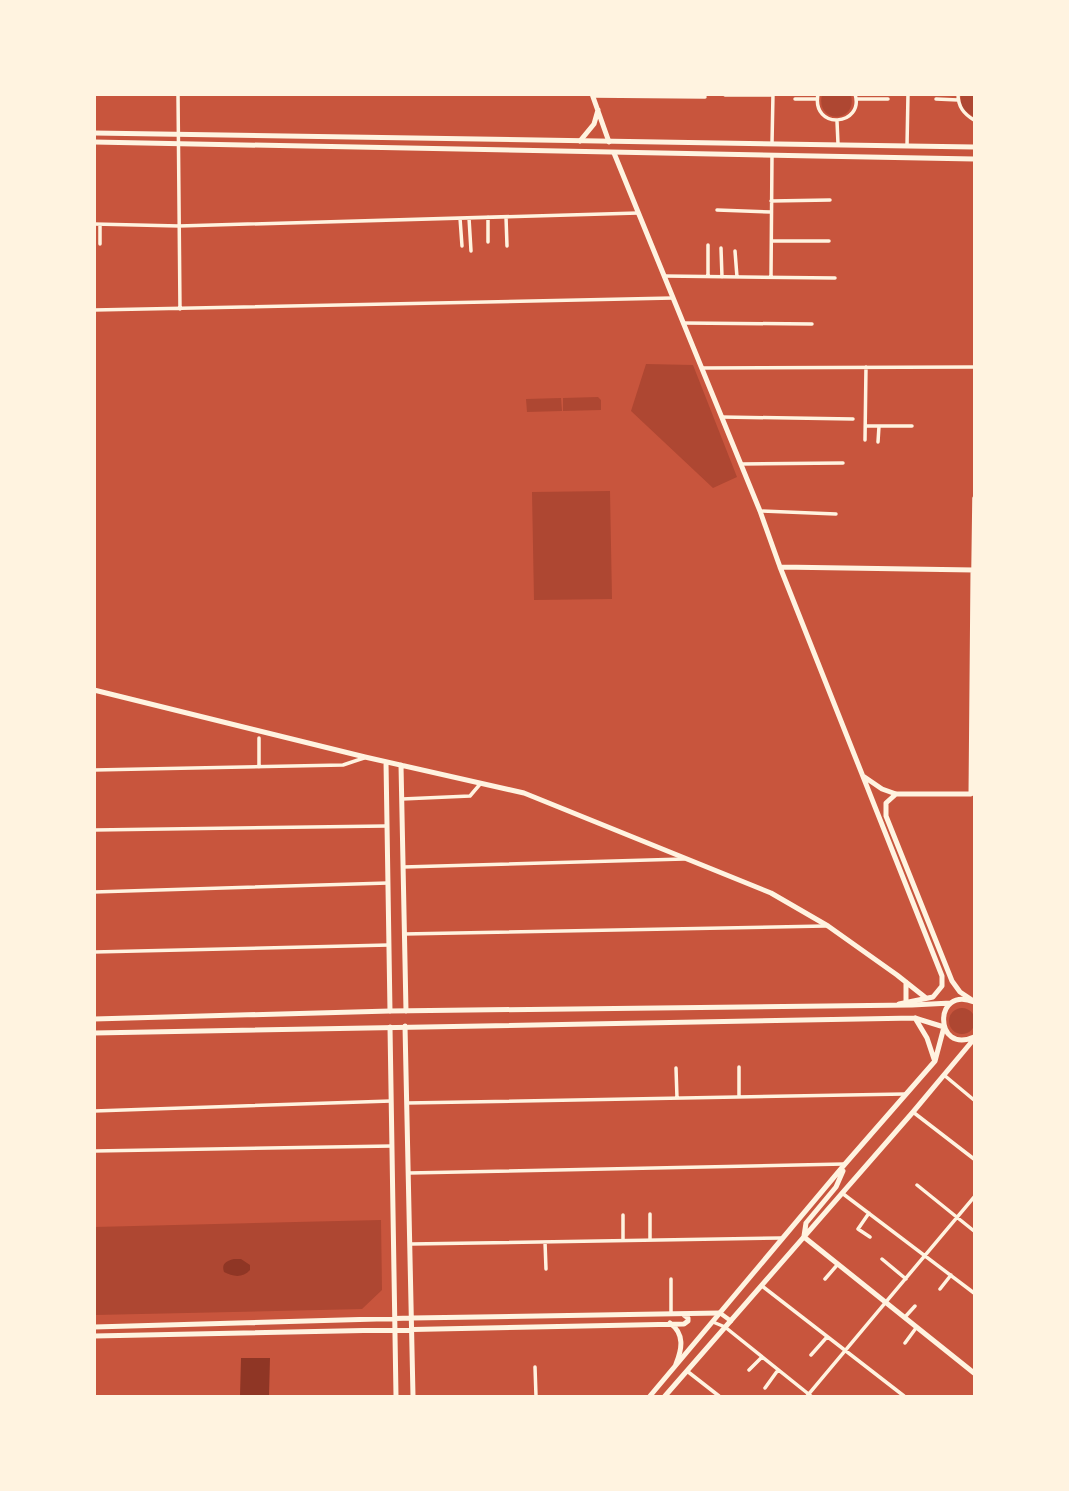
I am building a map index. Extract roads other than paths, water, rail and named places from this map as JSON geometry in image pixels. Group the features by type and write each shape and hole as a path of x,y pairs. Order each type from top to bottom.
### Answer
{"main road":[{"path":"592,95 760,511 942,976 943,986 933,997 896,1005"},
{"path":"580,141 594,124 598,110"},
{"path":"94,133 975,147"},
{"path":"94,142 975,159"},
{"path":"772,143 772,156"},
{"path":"780,567 974,570 973,794 896,794 882,789 863,775"},
{"path":"956,570 969,579 973,590"},
{"path":"94,690 524,793 771,893 828,926 927,998"},
{"path":"386,762 396,1396"},
{"path":"401,765 413,1396"},
{"path":"896,794 887,803 886,816 952,981 960,992 974,1001"},
{"path":"906,982 906,1002"},
{"path":"94,1019 390,1011 896,1005 951,1003 965,999 974,1001"},
{"path":"951,1003 945,1011 943,1022 947,1032 956,1038 974,1041"},
{"path":"918,1019 924,1012 921,1004"},
{"path":"94,1033 918,1019 944,1027"},
{"path":"918,1019 934,1061"},
{"path":"650,1396 934,1061 944,1027"},
{"path":"665,1396 974,1041"},
{"path":"804,1237 806,1223 836,1187 845,1164"},
{"path":"804,1237 975,1373"},
{"path":"777,1245 785,1248 789,1254"},
{"path":"94,1327 395,1318 720,1313"},
{"path":"94,1336 687,1323 688,1318 682,1314"},
{"path":"670,1324 675,1327 681,1339 680,1356 674,1368"}],"street":[{"path":"178,94 180,309"},
{"path":"725,94 773,95 772,143"},
{"path":"907,146 908,94"},
{"path":"592,95 705,97"},
{"path":"794,99 818,97 820,112 824,117 837,121 852,114 856,97 888,99"},
{"path":"936,99 958,97 966,115 975,120"},
{"path":"837,121 838,144"},
{"path":"771,277 772,156"},
{"path":"771,201 830,200"},
{"path":"717,210 771,212"},
{"path":"100,244 97,224 179,226 638,212"},
{"path":"506,217 507,246"},
{"path":"460,218 462,246"},
{"path":"469,218 471,251"},
{"path":"488,218 488,242"},
{"path":"771,241 829,242"},
{"path":"708,245 708,276"},
{"path":"721,248 722,276"},
{"path":"735,251 737,277"},
{"path":"664,276 835,278"},
{"path":"94,310 673,298"},
{"path":"683,323 813,324"},
{"path":"865,440 866,367"},
{"path":"702,368 975,367"},
{"path":"722,417 852,419"},
{"path":"865,426 912,426"},
{"path":"878,442 879,426"},
{"path":"741,464 843,463"},
{"path":"974,570 975,498"},
{"path":"760,511 836,514"},
{"path":"259,738 259,767"},
{"path":"94,770 343,765 365,757"},
{"path":"402,799 470,796 481,783"},
{"path":"94,830 387,826"},
{"path":"403,867 687,859"},
{"path":"94,892 388,883"},
{"path":"404,933 828,926"},
{"path":"94,952 389,945"},
{"path":"739,1067 739,1097"},
{"path":"676,1068 677,1098"},
{"path":"944,1075 975,1100"},
{"path":"407,1103 907,1094"},
{"path":"94,1111 391,1101"},
{"path":"914,1112 975,1159"},
{"path":"94,1152 392,1146"},
{"path":"409,1173 845,1164"},
{"path":"917,1185 975,1231"},
{"path":"842,1193 975,1293"},
{"path":"713,1322 725,1327 809,1396 975,1198"},
{"path":"869,1213 858,1229 870,1237"},
{"path":"649,1214 650,1240"},
{"path":"623,1215 623,1241"},
{"path":"410,1244 783,1238"},
{"path":"545,1242 546,1269"},
{"path":"882,1259 906,1279"},
{"path":"825,1279 838,1264"},
{"path":"940,1289 951,1275"},
{"path":"671,1279 671,1314"},
{"path":"762,1286 904,1396"},
{"path":"905,1317 915,1306"},
{"path":"720,1313 731,1321"},
{"path":"905,1343 917,1327"},
{"path":"811,1354 827,1337"},
{"path":"748,1370 762,1357"},
{"path":"535,1367 536,1396"},
{"path":"765,1388 778,1370"},
{"path":"687,1371 719,1396"}]}
